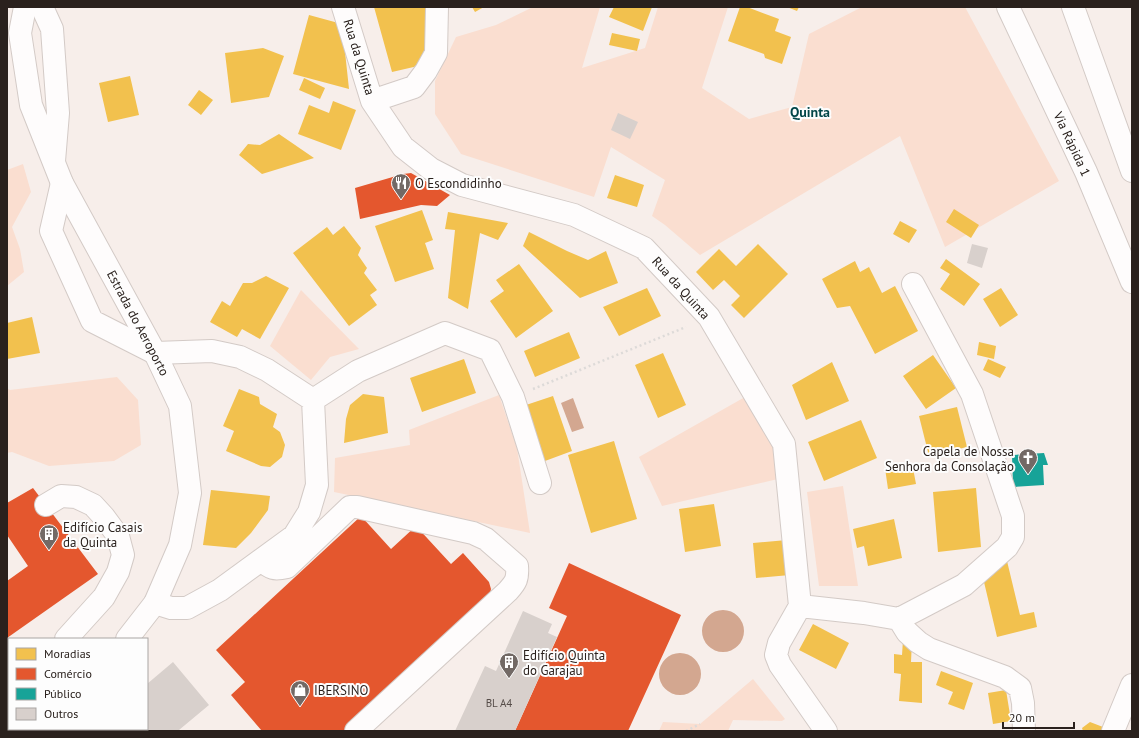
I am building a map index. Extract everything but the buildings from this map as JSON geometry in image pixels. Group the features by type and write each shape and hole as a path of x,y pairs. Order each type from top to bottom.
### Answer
{"main road":[{"name":"Estrada do Aeroporto","path":"24,7 20,33 31,105 62,183 156,353 180,406 190,493 180,545 150,610 128,638"},
{"path":"42,7 52,29 58,113 54,161"},
{"name":"Rua da Quinta","path":"343,7 372,100 403,148 431,170 462,186 574,215 644,248 709,317 784,444 800,606"},
{"path":"372,100 414,87 426,71 436,53 437,7"},
{"name":"Via Rápida 1","path":"1008,7 1086,172 1132,282"},
{"path":"1073,7 1132,171"},
{"path":"62,183 51,231 92,321 156,353 212,351 240,357 267,370 313,400"},
{"path":"826,731 780,665 776,655 779,643 800,606 864,612 900,619 964,585 1008,547 1013,537 1012,516 972,394 913,284"},
{"path":"313,400 358,371 445,332 490,350 512,397 540,483"},
{"path":"142,638 150,610 187,608 220,590 294,536 309,512 317,485 313,400"},
{"path":"46,505 61,496 76,497 93,505 118,536 123,554 118,572 104,597 67,638"},
{"path":"261,560 269,567 274,569 287,567 350,508 357,507 473,533 486,539 517,566 518,576 516,582 508,592 356,731"},
{"path":"900,619 907,632 918,642 930,649 1005,677 1020,688 1023,703 1024,731"},
{"path":"1113,731 1132,685"}],"path":[{"path":"512,397 709,317"},
{"path":"686,731 700,724"}],"shaded area":[{"path":"533,7 600,7 582,68 645,48 658,7 728,7 702,88 749,119 792,107 809,34 862,7 965,7 1059,181 945,247 900,136 700,255 665,225 652,216 665,180 611,147 594,197 461,154 435,114 435,81 456,37 496,25"},
{"path":"23,164 31,192 12,227 20,249 24,272 7,286 7,170"},
{"path":"301,290 359,349 330,357 311,380 270,346"},
{"path":"117,377 138,400 141,445 114,461 49,466 12,452 7,453 7,388 10,390"},
{"path":"499,395 517,448 530,533 334,492 335,458 410,445 409,430"},
{"path":"745,397 773,444 778,479 662,506 639,457"},
{"path":"573,398 584,428 572,432 561,403"},
{"path":"843,486 858,586 819,586 807,492"},
{"path":"719,610 727,610 735,613 741,619 744,631 741,643 735,649 727,652 719,652 711,649 705,643 702,635 702,627 705,619 711,613"},
{"path":"676,653 684,653 692,656 698,662 701,674 698,686 692,692 684,695 676,695 668,692 662,686 659,678 659,670 662,662 668,656"},
{"path":"753,679 785,719 782,721 733,720 728,731 659,731 663,722 700,724"}],"place":[{"name":"O Escondidinho","path":"401,200"},
{"name":"Capela de Nossa Senhora da Consolação","path":"1028,475"},
{"name":"Edifício Casais da Quinta","path":"49,551"},
{"name":"Edifício Quinta do Garajau","path":"509,679"},
{"name":"IBERSINO","path":"300,707"}],"district":[{"name":"Quinta","path":"810,112"}]}
